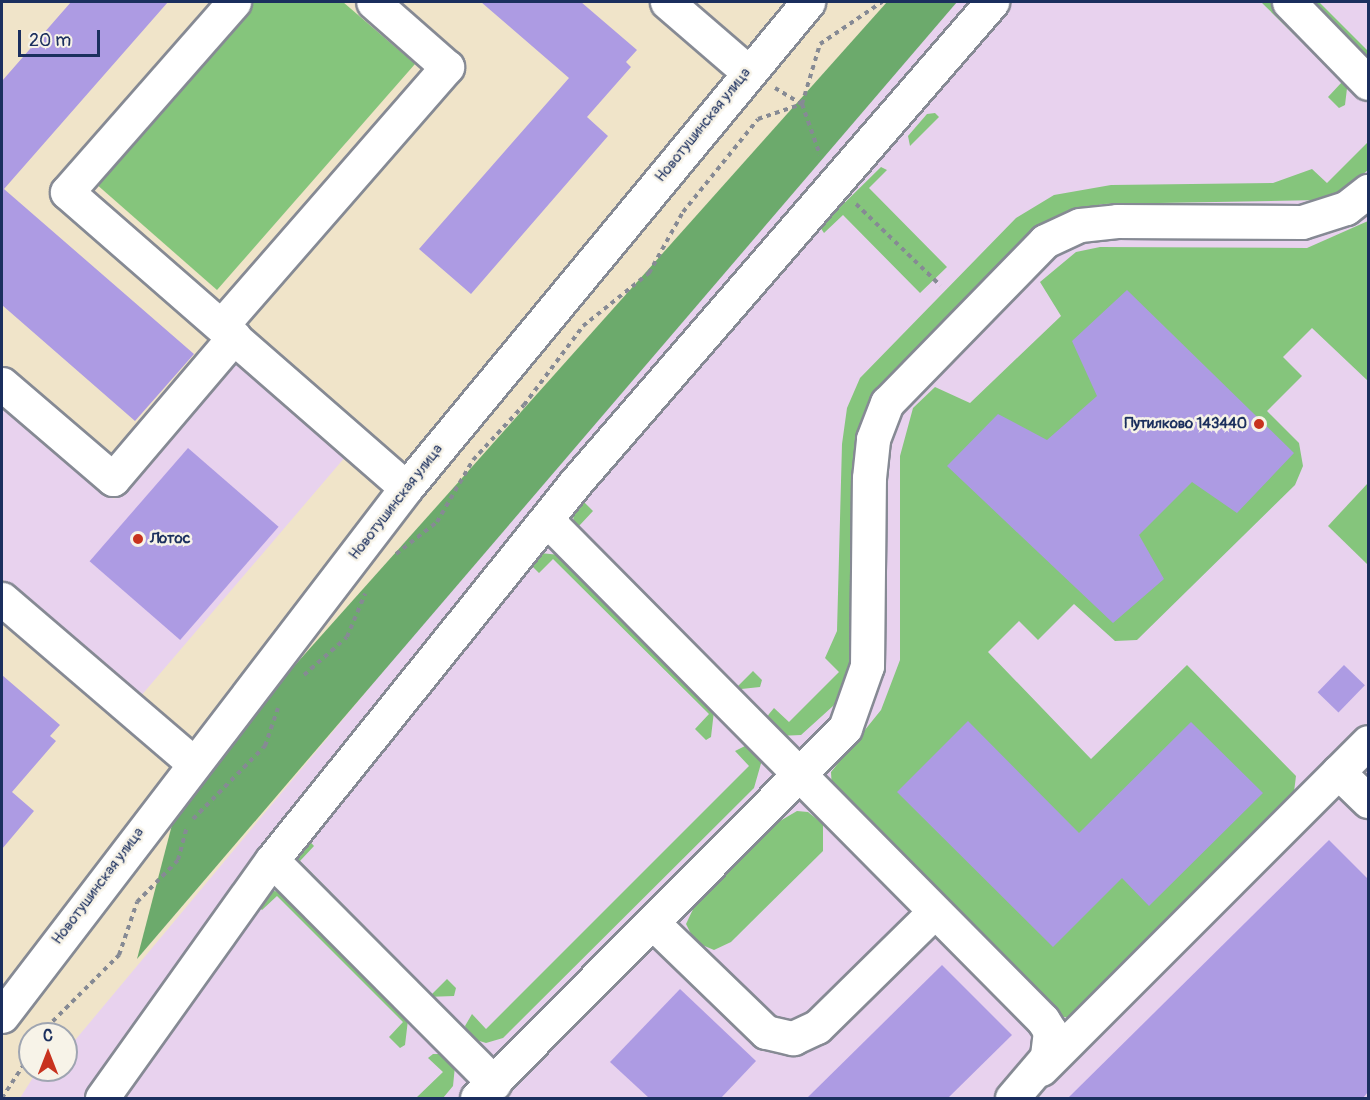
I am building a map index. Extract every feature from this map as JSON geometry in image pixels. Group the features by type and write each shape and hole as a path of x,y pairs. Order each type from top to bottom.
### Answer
{"street":[{"path":"234,2 67,192 406,488"},
{"path":"2,384 113,479 227,332 447,67 372,2"},
{"path":"667,2 747,71"},
{"name":"Новотушинская улица","path":"2,1016 192,762 406,488 747,71 808,2"},
{"path":"102,1098 272,860 547,520 992,2"},
{"path":"1288,2 1368,83"},
{"path":"272,860 486,1091 845,728 867,666 873,439 887,403 945,343 1045,241 1080,225 1302,222 1346,208 1368,191"},
{"path":"547,520 797,776 1043,1020 1050,1044 1040,1070"},
{"path":"2,599 192,762"},
{"path":"1012,1098 1368,742"},
{"path":"1338,772 1368,801"},
{"path":"653,923 766,1032 793,1038 817,1027 934,912"}],"path":[{"path":"392,557 436,522 473,460 524,405 583,326 649,273 684,212 758,119 802,104 820,44 882,2"},
{"path":"299,679 347,637 370,582"},
{"path":"52,1022 119,955 137,902 178,860 187,826 265,746 280,703"},
{"path":"2,1098 18,1073"}],"shaded area":[{"path":"942,2 1368,2 1368,1098 20,1098 30,1082 78,1082 78,1037"},
{"name":"Лотос","path":"234,360 346,456 140,697 2,579 2,403 114,499"}],"green space":[{"path":"254,2 343,2 415,64 217,290 95,183"},
{"path":"887,2 957,2 137,959 180,794"},
{"path":"1261,2 1274,2 1348,80 1345,105 1339,108 1328,97 1342,82"},
{"path":"1306,2 1319,2 1368,51 1368,58"},
{"path":"935,113 939,117 910,146 908,136 927,114"},
{"path":"1368,142 1368,170 1345,190 1320,200 1102,204 1051,220 894,370 876,393 859,633 843,697 801,735 778,736 765,721 774,708 789,722 839,672 825,658 837,631 842,444 847,408 860,378 1016,218 1054,195 1111,185 1273,183 1312,169 1327,183"},
{"path":"881,167 887,170 869,188 947,267 920,293 843,215 824,233 820,227"},
{"path":"1368,221 1368,381 1312,328 1283,357 1302,376 1267,411 1299,443 1303,466 1295,485 1137,640 1115,641 1074,604 1038,640 1019,621 988,652 1091,759 1187,665 1296,776 1294,792 1069,1018 1060,1016 832,791 831,772 881,710 900,660 900,456 913,408 935,387 970,403 1061,316 1040,282 1076,252 1100,247 1307,248"},
{"path":"1368,483 1368,565 1328,526"},
{"path":"582,500 593,511 579,526 738,686 753,671 762,680 760,687 732,690 574,529 573,511"},
{"path":"540,553 560,555 714,711 711,737 706,740 695,729 709,714 553,559 539,573 530,564"},
{"path":"745,746 757,751 762,760 754,788 503,1038 486,1043 470,1038 465,1026 472,1014 486,1029 749,766 735,751"},
{"path":"797,811 808,812 823,824 823,851 731,942 714,950 695,942 686,924 695,905 780,821"},
{"path":"304,835 314,846 300,861 432,994 447,979 456,988 454,996 426,997 295,864"},
{"path":"264,890 283,892 408,1020 405,1045 400,1048 389,1037 403,1022 277,896 262,910 253,902"},
{"path":"433,1054 446,1054 455,1066 453,1086 443,1098 416,1098 443,1072 428,1058"}],"building":[{"path":"71,2 168,2 4,189 194,354 135,421 2,305 2,81"},
{"path":"481,2 581,2 637,50 626,62 631,67 587,117 608,136 471,294 419,249 569,78"},
{"path":"1127,290 1294,453 1237,513 1192,482 1139,535 1164,579 1113,623 947,466 998,414 1047,440 1097,396 1072,341"},
{"path":"188,448 279,527 180,640 90,561"},
{"path":"1344,665 1365,685 1338,712 1318,692"},
{"path":"2,675 60,725 50,736 56,741 12,792 34,811 2,849"},
{"path":"968,721 1079,833 1191,722 1263,793 1149,906 1122,878 1053,947 897,792"},
{"path":"1329,840 1368,879 1368,1092 1363,1098 1068,1098"},
{"path":"942,965 1012,1035 948,1098 807,1098"},
{"path":"680,989 756,1061 721,1098 649,1098 610,1062"}],"place":[{"name":"Путилково 143440","path":"1259,424"},
{"name":"Лотос","path":"138,539"}]}
